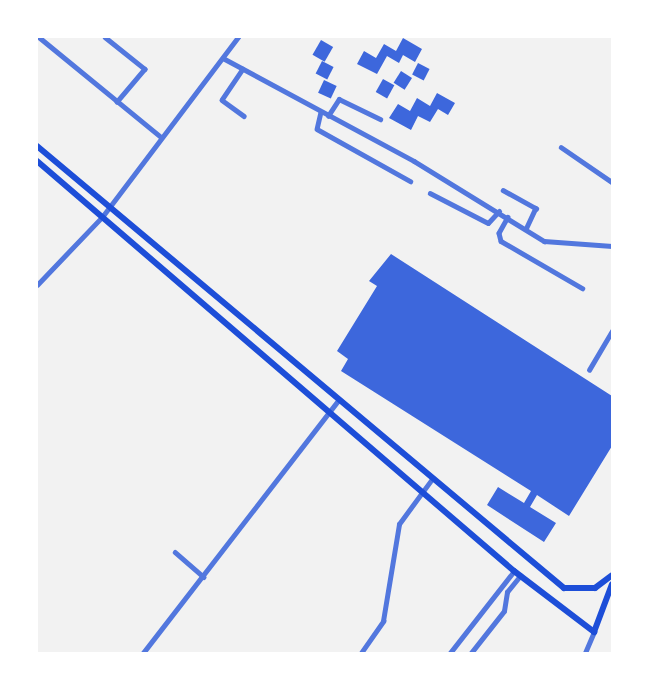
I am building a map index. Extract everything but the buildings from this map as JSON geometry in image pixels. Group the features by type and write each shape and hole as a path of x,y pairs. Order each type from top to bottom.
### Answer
{"main road":[{"path":"37,146 564,588 595,588 612,575"},
{"path":"37,161 517,573 594,632 612,584"}],"street":[{"path":"39,37 159,136"},
{"path":"105,37 145,69 117,102"},
{"path":"37,285 102,217 159,136 238,37"},
{"path":"223,58 555,244 612,246"},
{"path":"243,69 222,100 244,117"},
{"path":"328,116 339,99 380,119"},
{"path":"321,112 317,129 410,181"},
{"path":"561,147 612,182"},
{"path":"503,190 536,208 526,229"},
{"path":"430,193 488,223 499,211"},
{"path":"508,217 499,233 501,242 582,288"},
{"path":"589,370 612,331"},
{"path":"143,653 338,401"},
{"path":"361,653 383,621 399,524 432,480"},
{"path":"174,552 204,576"},
{"path":"450,653 517,573"},
{"path":"471,653 504,611 507,593 517,573"},
{"path":"585,653 594,632"}]}
